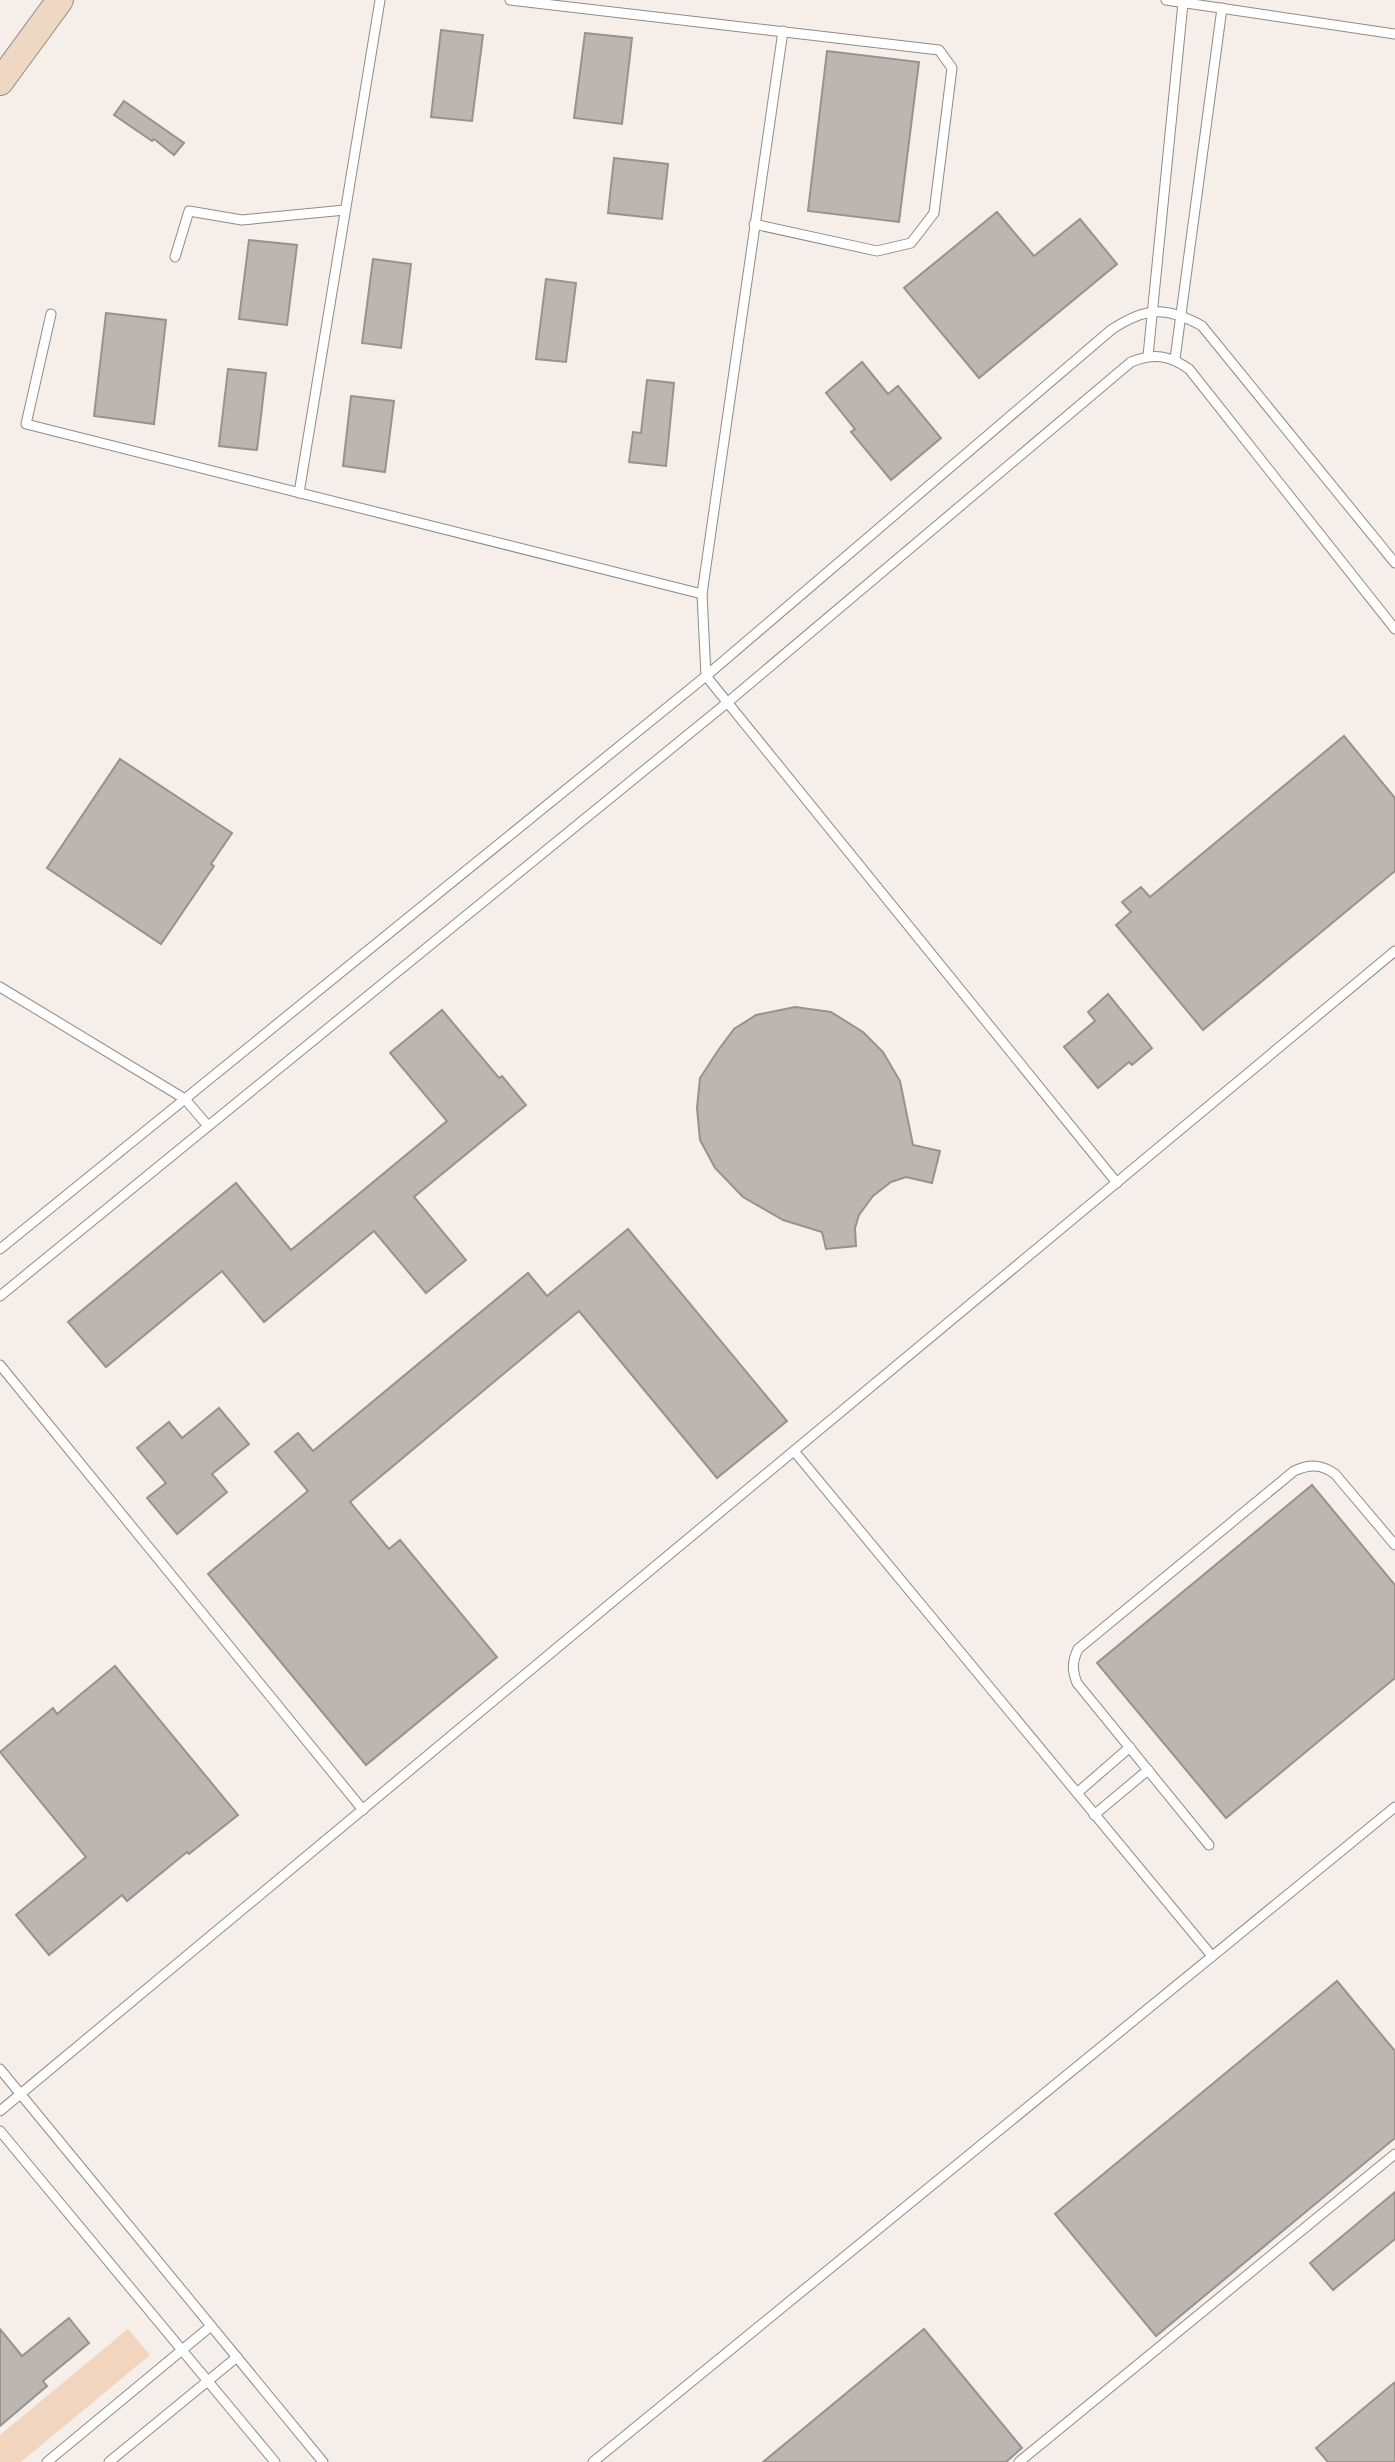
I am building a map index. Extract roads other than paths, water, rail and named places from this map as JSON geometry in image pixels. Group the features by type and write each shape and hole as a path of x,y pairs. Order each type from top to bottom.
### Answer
{"street":[{"path":"0,82 60,0"}],"lane":[{"path":"299,493 380,0"},
{"path":"510,0 939,50 952,68 934,213 911,243 877,251 754,224"},
{"path":"1166,0 1395,34"},
{"path":"1148,356 1150,311 1183,3"},
{"path":"1175,359 1222,8"},
{"path":"783,31 702,594 706,676 1117,1183"},
{"path":"175,257 189,211 242,220 345,210"},
{"path":"0,1249 706,676 1111,330 1129,318 1150,311 1166,311 1182,315 1202,326 1395,563"},
{"path":"51,314 26,424 702,594"},
{"path":"0,1296 728,702 1131,362 1148,356 1161,356 1175,359 1189,369 1395,629"},
{"path":"0,2111 1395,951"},
{"path":"0,987 185,1099 208,1126"},
{"path":"0,1365 363,1810"},
{"path":"794,1451 1212,1956"},
{"path":"1209,1845 1077,1683 1073,1660 1078,1649 1294,1471 1305,1466 1316,1465 1335,1474 1395,1545"},
{"path":"1077,1793 1130,1747"},
{"path":"1094,1815 1148,1770"},
{"path":"593,2462 1395,1807"},
{"path":"0,2069 323,2462"},
{"path":"0,2131 275,2462"},
{"path":"1019,2462 1395,2154"},
{"path":"47,2462 211,2326"},
{"path":"109,2462 237,2357"}]}
